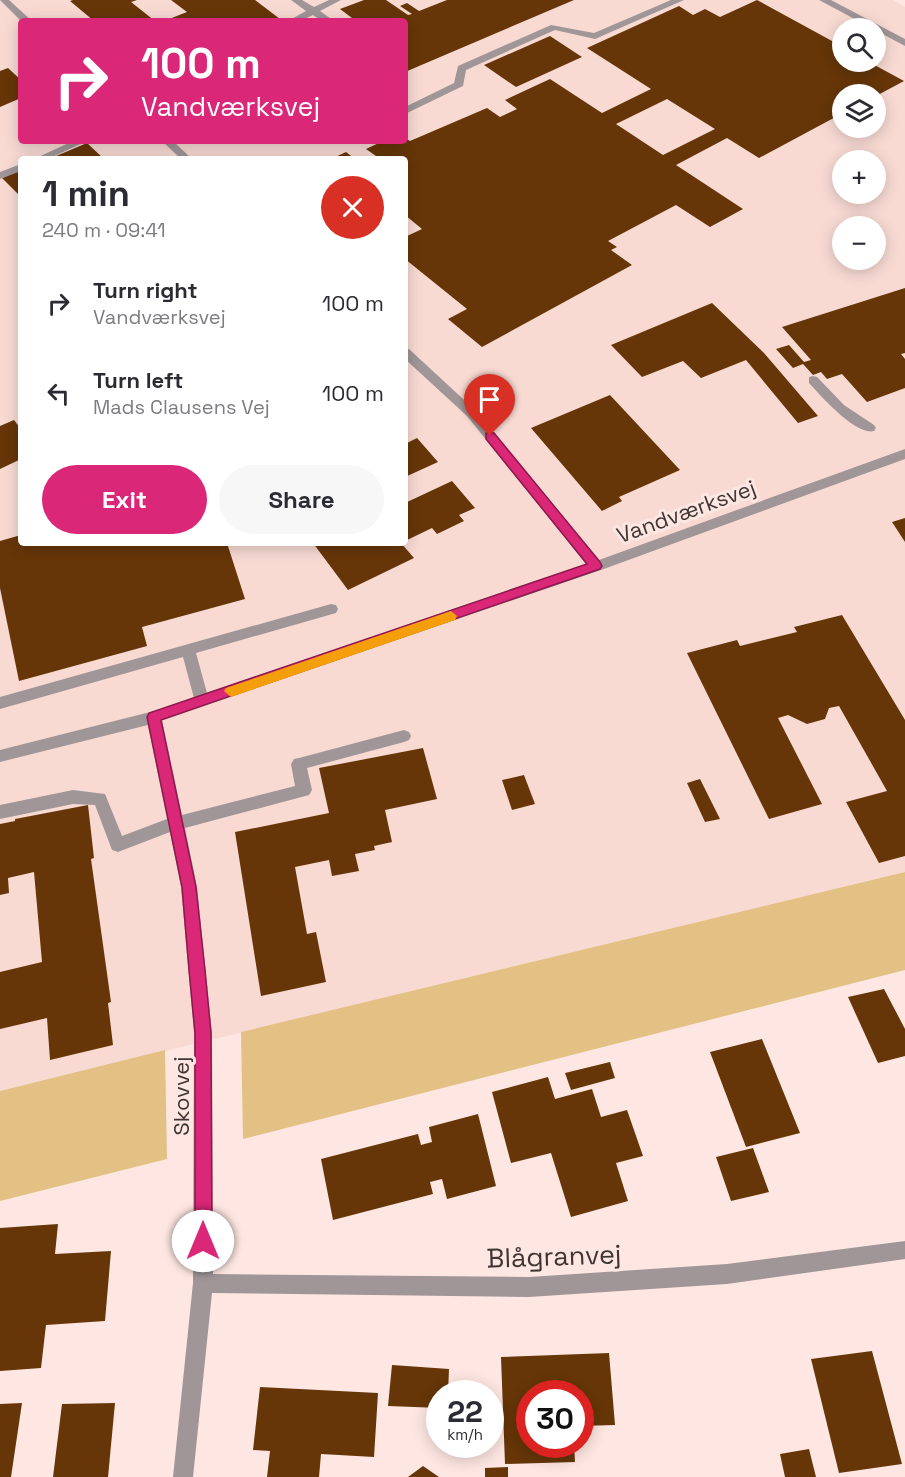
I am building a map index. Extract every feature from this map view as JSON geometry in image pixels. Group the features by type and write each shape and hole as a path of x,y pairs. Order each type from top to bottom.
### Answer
{"street":[{"path":"4,0 24,18"},
{"path":"296,0 324,18"},
{"path":"300,18 336,0"},
{"path":"408,110 459,84 461,68 554,27 595,36 679,0"},
{"path":"824,0 905,43"},
{"path":"46,156 75,144"},
{"path":"170,144 184,156"},
{"path":"0,176 18,168"},
{"path":"408,355 471,413 596,566"},
{"path":"813,381 840,408 870,428"},
{"name":"Vandværksvej","path":"0,756 154,717 202,701 596,566 905,454"},
{"path":"0,703 331,609"},
{"path":"188,650 202,701"},
{"name":"Skovvej","path":"154,717 189,887 203,1033 203,1284 183,1477"},
{"path":"0,812 73,798 100,799 118,844 176,823 304,790 299,764 404,736"},
{"name":"Blågranvej","path":"203,1284 529,1287 727,1274 905,1250"}],"shaded area":[{"path":"0,0 893,0 905,7 905,872 0,1091"},
{"path":"905,872 905,970 243,1139 241,1032"},
{"path":"165,1050 167,1159 0,1201 0,1091"}],"building":[{"path":"137,0 131,2 151,18 90,18 70,1"},
{"path":"171,0 255,0 279,18 172,18 187,12"},
{"path":"364,0 386,0 408,15 412,14 400,6 407,3 419,11 447,0 574,0 408,71 408,18 352,18 340,9"},
{"path":"757,0 832,41 832,72 886,71 904,81 886,91 886,84 832,84 832,119 759,158 727,138 676,165 743,209 710,227 676,205 608,241 617,247 611,250 632,265 482,347 448,319 467,309 408,261 408,236 422,229 408,217 408,156 376,156 366,149 377,144 408,144 408,140 410,141 487,108 500,117 517,109 505,100 550,79 602,113 651,89 587,48 679,6 693,15 705,9 720,17","holes":["667,99 715,129 663,155 616,124"]},
{"path":"550,36 582,57 516,87 484,65"},
{"path":"8,68 18,77 18,99 0,107 0,71"},
{"path":"88,144 101,156 56,156"},
{"path":"346,152 351,156 337,156"},
{"path":"18,171 18,194 2,178"},
{"path":"905,288 905,353 901,354 905,359 905,388 867,402 842,374 827,379 821,372 813,375 803,364 793,368 776,349 789,345 804,362 811,360 782,327"},
{"path":"712,303 764,353 818,416 798,423 746,360 701,378 683,361 642,377 611,345"},
{"path":"610,395 680,470 619,497 622,501 602,511 531,428"},
{"path":"14,420 18,425 18,460 0,469 0,426"},
{"path":"417,438 438,462 408,476 408,442"},
{"path":"452,481 475,508 459,515 464,521 437,534 432,528 408,540 408,502"},
{"path":"905,518 905,542 892,522"},
{"path":"18,536 18,546 228,546 245,599 142,627 147,646 19,681 0,588 0,541"},
{"path":"315,546 404,546 414,558 348,590"},
{"path":"842,615 905,720 905,856 879,863 846,802 887,791 839,706 829,708 825,719 807,724 788,715 778,718 822,804 769,819 687,653 737,640 740,646 797,632 794,627"},
{"path":"423,748 437,799 385,810 392,842 374,846 375,850 355,854 359,871 332,876 329,860 295,867 307,934 316,932 326,982 261,996 235,832 329,813 319,768"},
{"path":"524,775 535,804 512,810 502,780"},
{"path":"700,779 720,819 705,822 687,783"},
{"path":"88,805 94,858 91,859 111,1002 108,1003 113,1045 50,1060 47,1018 0,1029 0,972 42,962 34,872 8,878 9,893 0,895 0,824"},
{"path":"884,989 905,1029 905,1056 878,1063 848,997"},
{"path":"762,1039 800,1133 746,1147 710,1052"},
{"path":"610,1062 615,1078 571,1090 565,1073"},
{"path":"548,1077 555,1099 592,1089 601,1117 627,1110 643,1156 616,1163 628,1201 571,1217 551,1153 511,1163 492,1092"},
{"path":"478,1114 496,1186 447,1199 442,1179 430,1182 433,1194 333,1220 321,1159 418,1134 421,1145 432,1142 429,1127"},
{"path":"753,1148 769,1192 731,1201 716,1157"},
{"path":"58,1224 55,1254 111,1251 105,1321 46,1325 41,1368 0,1371 0,1228"},
{"path":"872,1351 902,1464 839,1473 811,1359"},
{"path":"609,1353 615,1425 594,1426 594,1380 516,1380 516,1458 575,1458 575,1462 505,1464 504,1380 502,1380 501,1357"},
{"path":"392,1365 449,1369 449,1380 426,1380 426,1407 388,1406"},
{"path":"260,1387 378,1393 374,1457 321,1454 319,1477 267,1477 270,1451 253,1450"},
{"path":"22,1403 11,1477 0,1477 0,1404"},
{"path":"115,1403 108,1477 53,1477 62,1404"},
{"path":"809,1449 816,1477 785,1477 780,1454"},
{"path":"423,1466 439,1477 408,1477"},
{"path":"508,1467 508,1477 485,1477 485,1468"}],"slow traffic":[{"path":"231,691 451,616"}],"route":[{"path":"203,1241 203,1033 189,887 154,717 596,566 490,436"}]}
